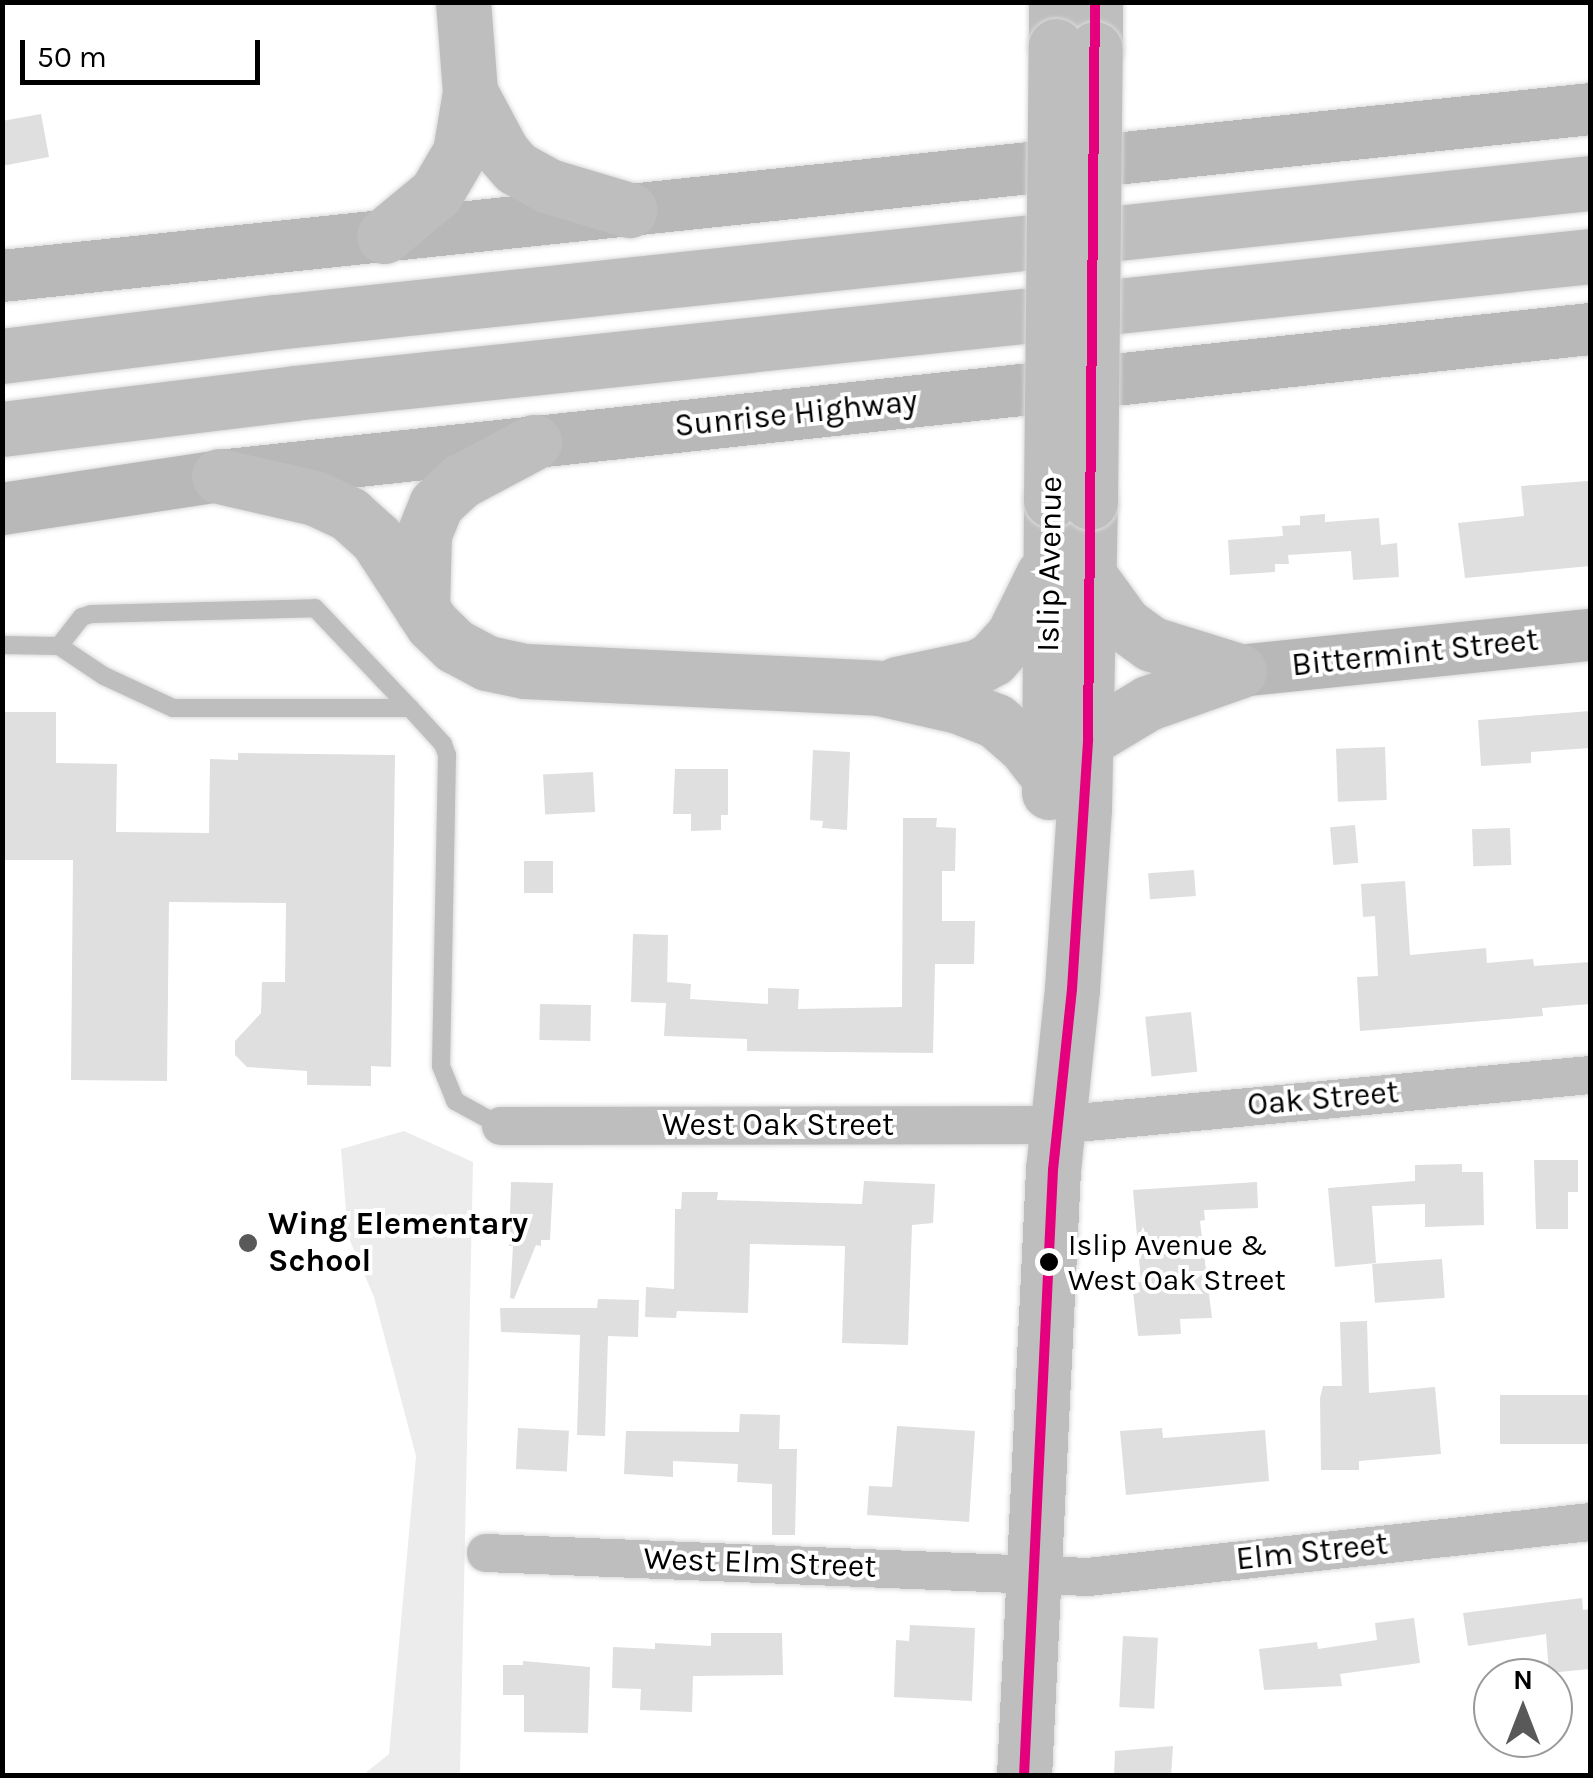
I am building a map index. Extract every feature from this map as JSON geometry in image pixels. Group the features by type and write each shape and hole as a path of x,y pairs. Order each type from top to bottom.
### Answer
{"main road":[{"path":"384,236 436,193 455,166 470,92 463,2"},
{"name":"Islip Avenue","path":"1056,1124 1047,991 1049,777 1070,569 1075,25"},
{"path":"470,92 502,152 516,168 549,186 629,210"},
{"path":"2,276 1590,109"},
{"path":"2,356 276,322 1590,184"},
{"path":"2,429 313,390 1590,256"},
{"name":"Sunrise Highway","path":"2,508 219,476 1590,330"},
{"path":"422,609 424,534 436,504 461,481 534,442"},
{"path":"219,476 315,498 349,514 376,538 422,609 456,646 506,668 879,688 958,706 996,721 1024,745 1049,777"},
{"path":"879,688 961,672 992,659 1070,569 1124,624 1152,644 1238,671"},
{"name":"Islip Avenue","path":"1024,1776 1056,1124 1072,988 1088,740 1070,569"},
{"name":"Bittermint Street","path":"1238,671 1590,635"},
{"path":"1088,740 1148,703 1238,671"}],"street":[{"name":"Oak Street","path":"1056,1124 1590,1074"},
{"name":"West Oak Street","path":"500,1126 1056,1124"},
{"name":"Elm Street","path":"1034,1574 1088,1577 1590,1522"},
{"name":"West Elm Street","path":"486,1553 1034,1574"}],"lane":[{"path":"59,646 82,617 91,614 315,608 410,708 443,744 446,755 441,1066 456,1100 500,1126"},
{"path":"2,646 59,646 104,676 173,708 410,708"}],"shaded area":[{"path":"404,1131 473,1162 460,1775 363,1775 389,1754 416,1456 374,1297 348,1236 341,1149"}],"building":[{"path":"41,114 49,157 2,166 2,121"},
{"path":"1588,481 1590,566 1465,578 1458,523 1524,516 1521,486"},
{"path":"1325,514 1325,522 1379,518 1381,545 1397,543 1399,577 1353,580 1351,551 1288,555 1289,564 1275,564 1275,572 1230,575 1228,540 1283,536 1282,526 1300,525 1300,516"},
{"path":"1590,711 1590,748 1531,752 1531,763 1481,766 1478,720"},
{"path":"2,712 56,712 56,763 117,764 116,832 209,833 210,759 238,760 238,753 395,755 391,1067 371,1066 371,1086 307,1085 307,1071 247,1067 235,1055 235,1041 261,1013 262,982 285,982 286,903 169,902 167,1081 71,1080 73,860 2,860"},
{"path":"1385,747 1387,800 1338,802 1336,749"},
{"path":"813,750 850,752 847,830 822,828 823,821 810,820"},
{"path":"675,769 728,769 728,815 721,815 721,830 691,831 691,814 673,814"},
{"path":"593,772 595,812 545,815 543,775"},
{"path":"903,818 937,818 936,827 956,828 955,871 942,871 942,921 975,921 974,964 935,964 933,1053 747,1051 747,1039 664,1036 666,1003 631,1002 633,934 668,935 667,982 691,984 690,999 768,1004 768,988 799,989 798,1009 902,1007"},
{"path":"1355,825 1358,863 1333,865 1330,827"},
{"path":"1510,828 1511,865 1473,866 1472,829"},
{"path":"524,861 553,861 553,893 524,893"},
{"path":"1194,870 1196,896 1150,899 1148,873"},
{"path":"1405,881 1410,955 1486,948 1487,963 1533,959 1534,966 1590,962 1590,1004 1542,1008 1543,1016 1360,1031 1357,977 1378,976 1375,916 1363,917 1361,884"},
{"path":"540,1004 591,1005 590,1041 539,1040"},
{"path":"1191,1012 1197,1072 1152,1076 1145,1017"},
{"path":"1534,1160 1578,1160 1578,1192 1568,1192 1568,1229 1536,1229"},
{"path":"1462,1164 1462,1172 1483,1172 1484,1225 1425,1227 1425,1204 1372,1206 1376,1263 1335,1267 1328,1188 1415,1181 1415,1165"},
{"path":"864,1181 935,1184 933,1223 912,1225 908,1345 842,1343 845,1246 750,1244 748,1313 677,1311 676,1318 645,1317 646,1287 674,1289 675,1209 681,1209 682,1192 718,1192 717,1200 862,1204"},
{"path":"511,1182 553,1183 550,1240 541,1240 541,1246 536,1245 514,1299 510,1298"},
{"path":"1257,1182 1258,1208 1204,1210 1205,1220 1200,1221 1212,1318 1180,1319 1181,1334 1138,1336 1132,1283 1141,1282 1133,1190"},
{"path":"1442,1259 1445,1298 1375,1303 1372,1264"},
{"path":"598,1299 639,1300 638,1337 608,1336 605,1436 577,1435 580,1335 501,1332 500,1308 597,1308"},
{"path":"1367,1321 1369,1393 1435,1387 1441,1454 1359,1461 1359,1470 1321,1470 1320,1398 1323,1386 1342,1386 1340,1322"},
{"path":"1500,1395 1590,1395 1590,1444 1500,1444"},
{"path":"740,1414 780,1415 779,1449 797,1449 795,1535 772,1535 772,1484 737,1482 738,1464 673,1461 673,1477 624,1474 626,1431 739,1432"},
{"path":"897,1426 975,1431 969,1522 867,1515 869,1486 892,1487"},
{"path":"518,1428 569,1431 567,1472 516,1469"},
{"path":"1162,1428 1163,1438 1265,1430 1269,1481 1126,1495 1120,1431"},
{"path":"1582,1598 1583,1610 1590,1609 1590,1669 1573,1671 1573,1658 1548,1658 1546,1634 1468,1646 1463,1613"},
{"path":"1414,1618 1420,1663 1340,1674 1342,1686 1264,1690 1259,1649 1317,1642 1318,1649 1377,1640 1375,1623"},
{"path":"910,1625 975,1628 972,1701 894,1697 896,1640 909,1641"},
{"path":"711,1633 782,1633 783,1675 693,1676 692,1712 640,1710 641,1689 612,1688 613,1647 655,1649 655,1643 711,1646"},
{"path":"1123,1636 1158,1638 1154,1709 1119,1707"},
{"path":"523,1661 590,1667 588,1733 524,1732 524,1695 503,1695 503,1665 523,1665"},
{"path":"1173,1746 1171,1776 1114,1776 1115,1751"}],"transit line":[{"path":"1024,1776 1053,1170 1072,989 1088,739 1095,2"}],"place":[{"name":"Wing Elementary School","path":"248,1243"},
{"name":"Islip Avenue & West Oak Street","path":"1049,1262"}]}
